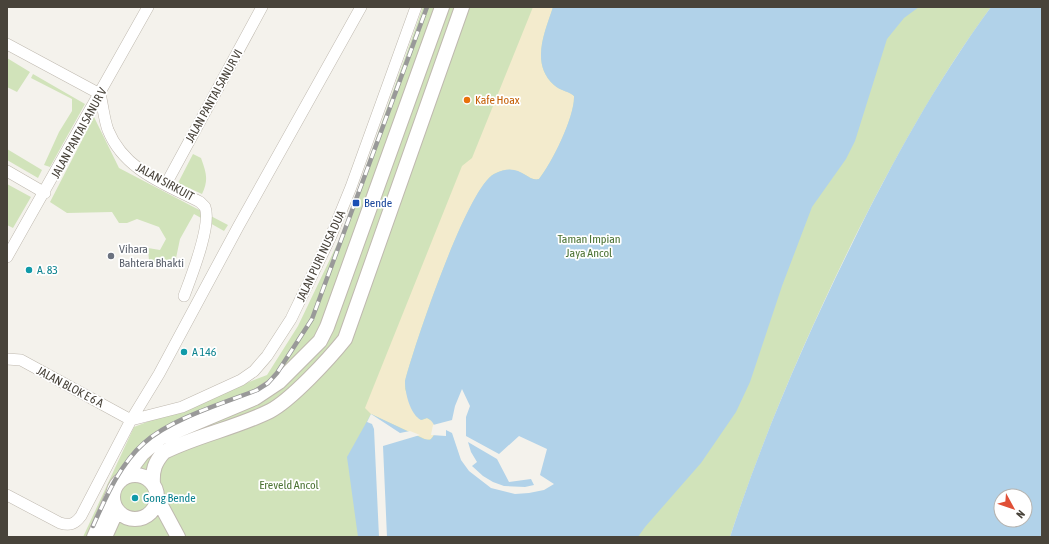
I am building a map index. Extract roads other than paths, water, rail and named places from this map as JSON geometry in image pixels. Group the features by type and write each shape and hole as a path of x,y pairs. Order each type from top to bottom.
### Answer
{"street":[{"name":"JALAN PANTAI SANUR VI","path":"166,184 262,7"},
{"path":"7,495 60,523 69,525 76,522 81,516 131,420 159,374 238,227 361,7"},
{"name":"JALAN PURI NUSA DUA","path":"131,420 182,407 241,380 254,371 267,356 291,319 331,236 351,187 416,7"},
{"path":"124,478 142,454 160,438 255,398 268,391 320,341 327,327 361,236 442,7"},
{"path":"168,537 155,504 156,491 153,484 152,472 156,461 164,452 270,411 288,398 334,353 345,339 462,7"},
{"name":"JALAN PANTAI SANUR V","path":"7,257 45,193 147,8"},
{"path":"7,44 100,94"},
{"name":"JALAN SIRKUIT","path":"100,94 108,130 119,150 130,163 142,172 200,202 207,211 206,223 200,247 184,296"},
{"path":"7,171 45,193"},
{"path":"361,236 378,242"},
{"name":"JALAN BLOK E 6 A","path":"7,359 21,360 131,420"},
{"path":"94,537 119,482 130,475 140,475 153,484"},
{"path":"113,494 114,504 118,510 123,516 132,519 142,518 155,504"},
{"path":"155,504 178,537"},
{"path":"105,537 118,510"}],"water":[{"path":"553,7 919,7 904,18 887,39 855,141 846,159 812,207 782,286 750,382 736,412 701,463 638,537 358,537 347,457 371,414 424,439 430,440 433,437 435,428 432,422 427,418 421,420 411,408 407,397 405,381 430,304 456,236 470,207 483,185 494,174 503,170 516,170 531,178 539,179 556,151 567,127 571,115 574,96 554,85 547,76 541,57 543,37"},
{"path":"991,7 1042,7 1042,537 730,537 756,462 801,352 867,213 933,93"}],"railway":[{"path":"93,526 114,482 135,451 155,434 168,426 198,412 257,390 268,383 277,373 312,319 427,7"}],"place":[{"name":"Kafe Hoax","path":"467,100"},
{"name":"Bende","path":"356,203"},
{"name":"Vihara Bahtera Bhakti","path":"111,256"},
{"name":"A. 83","path":"29,270"},
{"name":"A 146","path":"184,352"},
{"name":"Gong Bende","path":"135,498"}],"park label":[{"name":"Taman Impian Jaya Ancol","path":"589,246"},
{"name":"Ereveld Ancol","path":"289,485"}]}
